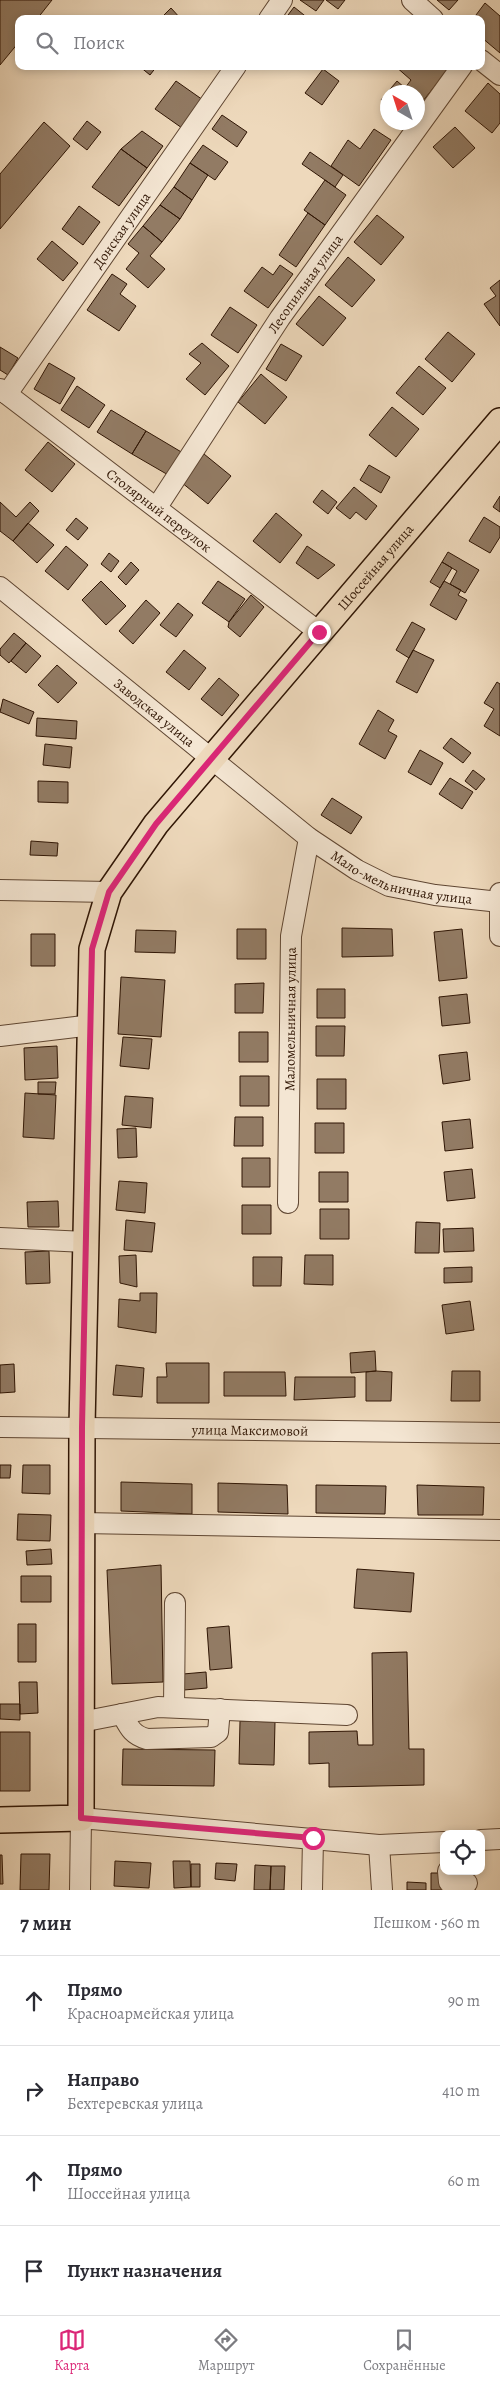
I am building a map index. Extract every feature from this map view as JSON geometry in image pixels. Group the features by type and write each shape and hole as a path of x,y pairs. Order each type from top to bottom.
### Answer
{"main road":[{"name":"Шоссейная улица","path":"81,1818 82,1427 92,1025 92,949 109,892 156,824 500,421"},
{"path":"0,1820 81,1818"}],"street":[{"path":"272,15 282,0"},
{"path":"412,0 429,15"},
{"path":"485,63 500,75"},
{"name":"Донская улица","path":"4,391 233,70"},
{"name":"Лесопильная улица","path":"157,507 280,318 459,70"},
{"name":"Столярный переулок","path":"4,391 319,632"},
{"name":"Заводская улица","path":"0,588 309,838"},
{"name":"Мало-мельничная улица","path":"309,838 357,870 389,886 435,895 500,899"},
{"name":"Маломельничная улица","path":"288,1203 291,936 309,838"},
{"path":"0,890 109,892"},
{"path":"500,899 500,936"},
{"path":"0,1036 92,1025"},
{"path":"0,1238 86,1242"},
{"name":"улица Максимовой","path":"0,1427 500,1433"},
{"path":"82,1523 500,1530"},
{"path":"174,1707 175,1603"},
{"path":"81,1722 158,1707 348,1715"},
{"path":"122,1714 132,1732 139,1737 147,1739 211,1737 218,1732 220,1709"},
{"path":"80,1890 81,1818 379,1845 440,1842"},
{"path":"312,1890 313,1838"},
{"path":"485,1840 500,1839"},
{"path":"379,1845 382,1890"},
{"path":"448,1875 449,1882 467,1883"}],"building":[{"path":"0,0 52,0 40,15 15,15 15,47 0,65"},
{"path":"300,0 324,0 316,11"},
{"path":"326,0 345,0 338,9"},
{"path":"437,0 458,0 449,10"},
{"path":"485,3 500,16 500,53 485,40 485,15 476,15"},
{"path":"294,7 304,15 288,15"},
{"path":"171,8 177,15 164,15"},
{"path":"144,70 154,70 150,75"},
{"path":"322,70 339,81 322,105 305,93"},
{"path":"400,70 448,70 425,98 425,85 407,85 411,80"},
{"path":"176,81 203,100 182,128 155,109"},
{"path":"397,81 402,85 394,85"},
{"path":"488,83 500,94 500,123 492,133 465,111"},
{"path":"222,115 247,132 237,147 212,129"},
{"path":"87,121 101,132 87,150 73,139"},
{"path":"44,122 70,146 0,229 0,174"},
{"path":"455,127 475,148 453,168 433,147"},
{"path":"374,129 391,140 359,186 331,166 348,140 360,149"},
{"path":"142,131 163,146 147,168 121,149"},
{"path":"203,145 228,162 215,180 190,163"},
{"path":"121,149 147,168 119,206 92,187"},
{"path":"310,152 343,175 335,187 302,164"},
{"path":"190,163 208,175 192,200 174,187"},
{"path":"325,180 346,195 325,225 304,210"},
{"path":"174,187 192,200 180,219 160,205"},
{"path":"160,205 180,219 162,242 143,226"},
{"path":"79,206 100,222 83,245 62,229"},
{"path":"308,213 325,225 296,267 279,255"},
{"path":"377,215 404,237 381,265 354,242"},
{"path":"143,226 162,242 150,256 165,269 148,288 126,269 139,253 128,244"},
{"path":"52,241 78,263 63,281 37,259"},
{"path":"348,257 375,280 352,307 325,285"},
{"path":"280,265 293,274 268,308 244,291 262,267 273,275"},
{"path":"112,274 127,284 120,294 136,306 119,331 87,310"},
{"path":"500,280 500,326 484,304 496,296 490,288"},
{"path":"319,296 346,318 323,346 296,324"},
{"path":"230,307 257,325 238,353 211,335"},
{"path":"448,332 475,354 452,382 425,359"},
{"path":"202,343 229,366 205,395 186,379 201,363 189,354"},
{"path":"281,344 302,356 286,381 266,369"},
{"path":"0,347 18,358 8,375 0,370"},
{"path":"49,363 75,378 60,404 34,389"},
{"path":"419,366 446,388 423,415 396,393"},
{"path":"261,374 287,397 265,424 238,402"},
{"path":"77,386 105,405 89,428 61,410"},
{"path":"392,407 419,429 396,457 369,435"},
{"path":"111,410 146,431 132,454 97,432"},
{"path":"146,431 183,453 170,476 132,454"},
{"path":"48,442 75,464 52,492 25,470"},
{"path":"204,454 231,476 208,504 181,482"},
{"path":"369,465 390,477 381,493 360,480"},
{"path":"354,487 377,506 366,520 356,512 350,519 336,508"},
{"path":"322,490 337,502 328,514 313,502"},
{"path":"500,496 500,512 493,507"},
{"path":"0,502 16,517 30,502 39,511 13,541 0,531"},
{"path":"276,513 302,535 280,563 253,541"},
{"path":"484,517 500,527 500,537 490,553 469,541"},
{"path":"76,518 88,528 78,540 66,530"},
{"path":"28,523 54,545 37,563 13,541"},
{"path":"66,546 88,565 68,590 45,571"},
{"path":"307,546 335,565 318,579 296,563"},
{"path":"448,552 479,570 465,593 450,584 457,571 442,562"},
{"path":"109,553 119,561 111,572 101,564"},
{"path":"131,562 139,570 126,585 118,577"},
{"path":"442,562 452,568 440,588 430,582"},
{"path":"101,581 126,606 106,625 82,600"},
{"path":"218,581 245,599 229,622 202,603"},
{"path":"444,581 461,590 458,595 467,600 456,620 430,605"},
{"path":"251,595 264,607 240,637 228,627 229,622"},
{"path":"146,600 160,613 133,644 119,631"},
{"path":"178,603 193,615 176,637 160,625"},
{"path":"412,622 425,629 409,658 396,650"},
{"path":"14,633 26,643 9,663 0,655 0,649"},
{"path":"26,643 41,656 26,673 11,661"},
{"path":"184,650 206,668 189,690 166,672"},
{"path":"413,650 434,660 417,693 396,682"},
{"path":"57,665 77,683 58,703 38,685"},
{"path":"219,678 239,695 222,716 201,699"},
{"path":"497,682 500,684 500,736 484,726 494,709 484,703"},
{"path":"3,699 34,712 29,724 0,712"},
{"path":"378,710 394,720 388,731 397,736 385,759 359,744"},
{"path":"37,718 77,721 76,739 36,736"},
{"path":"451,738 471,753 463,763 443,748"},
{"path":"45,744 72,747 70,768 43,765"},
{"path":"420,750 443,763 431,785 408,772"},
{"path":"473,770 485,779 476,790 465,781"},
{"path":"450,778 473,792 462,809 439,794"},
{"path":"38,781 68,782 68,803 38,802"},
{"path":"332,798 362,817 351,834 321,815"},
{"path":"31,841 58,843 57,856 30,855"},
{"path":"342,928 392,929 393,956 342,957"},
{"path":"237,929 266,929 266,959 237,959"},
{"path":"462,929 467,978 439,981 434,932"},
{"path":"136,930 176,931 175,953 135,952"},
{"path":"31,934 55,934 55,966 31,966"},
{"path":"121,977 165,980 161,1037 118,1034"},
{"path":"264,983 263,1013 235,1013 235,984"},
{"path":"317,989 345,989 345,1018 317,1018"},
{"path":"467,994 470,1023 442,1026 439,997"},
{"path":"316,1026 345,1026 344,1056 316,1056"},
{"path":"239,1032 268,1032 268,1062 239,1062"},
{"path":"123,1037 152,1039 149,1069 120,1066"},
{"path":"57,1046 58,1078 25,1080 24,1048"},
{"path":"467,1052 470,1080 443,1084 439,1055"},
{"path":"240,1076 269,1076 269,1106 240,1106"},
{"path":"317,1079 346,1079 346,1109 317,1109"},
{"path":"38,1082 56,1082 55,1094 38,1094"},
{"path":"25,1093 56,1095 54,1139 23,1137"},
{"path":"125,1096 153,1098 151,1128 122,1125"},
{"path":"235,1117 263,1117 263,1146 234,1146"},
{"path":"470,1119 473,1148 445,1151 442,1122"},
{"path":"315,1123 344,1123 344,1153 315,1153"},
{"path":"136,1128 137,1157 118,1158 117,1129"},
{"path":"242,1158 270,1158 270,1187 242,1187"},
{"path":"472,1169 475,1198 447,1201 444,1172"},
{"path":"319,1172 348,1172 348,1202 319,1202"},
{"path":"119,1181 147,1183 145,1213 116,1210"},
{"path":"58,1201 59,1227 28,1227 27,1202"},
{"path":"242,1205 271,1205 271,1234 242,1234"},
{"path":"320,1209 349,1209 349,1239 320,1239"},
{"path":"126,1220 155,1223 152,1252 124,1250"},
{"path":"416,1222 440,1223 439,1253 415,1253"},
{"path":"473,1228 474,1251 444,1252 443,1229"},
{"path":"49,1251 50,1283 26,1284 25,1252"},
{"path":"136,1255 137,1287 120,1283 119,1256"},
{"path":"305,1255 333,1255 333,1285 304,1284"},
{"path":"253,1257 282,1257 281,1286 253,1286"},
{"path":"472,1267 472,1282 444,1283 444,1268"},
{"path":"140,1293 157,1293 156,1333 118,1327 119,1299 140,1301"},
{"path":"470,1301 474,1330 446,1334 442,1305"},
{"path":"375,1351 376,1371 351,1373 350,1353"},
{"path":"166,1363 209,1363 209,1403 157,1403 157,1377 167,1377"},
{"path":"14,1364 15,1392 0,1393 0,1365"},
{"path":"116,1365 144,1368 142,1397 113,1395"},
{"path":"452,1371 480,1371 480,1401 451,1401"},
{"path":"224,1372 285,1372 286,1396 224,1396"},
{"path":"366,1372 392,1372 391,1401 366,1401"},
{"path":"295,1377 355,1377 355,1397 294,1400"},
{"path":"0,1465 11,1465 10,1478 0,1478"},
{"path":"23,1465 50,1465 50,1494 22,1493"},
{"path":"121,1482 192,1484 192,1514 121,1511"},
{"path":"218,1483 287,1485 288,1514 218,1512"},
{"path":"316,1485 386,1486 385,1514 316,1513"},
{"path":"417,1485 484,1487 483,1515 418,1515"},
{"path":"18,1514 51,1515 50,1541 17,1540"},
{"path":"51,1549 52,1564 27,1565 26,1551"},
{"path":"161,1565 163,1682 112,1684 107,1570"},
{"path":"357,1569 414,1573 411,1612 354,1608"},
{"path":"21,1576 51,1576 51,1602 21,1602"},
{"path":"18,1624 36,1624 36,1662 18,1662"},
{"path":"229,1626 232,1668 210,1670 207,1628"},
{"path":"407,1652 409,1749 424,1749 424,1785 329,1787 329,1763 309,1764 309,1732 357,1731 358,1745 373,1745 372,1653"},
{"path":"206,1672 207,1688 184,1690 183,1674"},
{"path":"19,1682 37,1682 38,1713 20,1714"},
{"path":"0,1704 20,1704 20,1720 0,1719"},
{"path":"240,1721 275,1722 274,1765 239,1764"},
{"path":"0,1732 30,1732 30,1791 0,1791"},
{"path":"123,1749 215,1750 214,1786 122,1785"},
{"path":"21,1854 50,1854 49,1890 20,1890"},
{"path":"0,1855 2,1855 3,1884 0,1884"},
{"path":"115,1861 151,1863 149,1888 114,1886"},
{"path":"173,1861 190,1861 191,1887 174,1888"},
{"path":"216,1863 237,1864 235,1881 215,1879"},
{"path":"191,1864 200,1864 200,1887 191,1887"},
{"path":"255,1865 271,1866 270,1890 254,1890"},
{"path":"271,1866 285,1866 284,1890 270,1890"},
{"path":"431,1873 446,1875 475,1888 475,1890 431,1890"},
{"path":"407,1882 426,1883 426,1890 407,1890"}],"route":[{"path":"313,1838 81,1818 82,1427 92,1025 92,949 109,892 156,824 319,632"}]}
